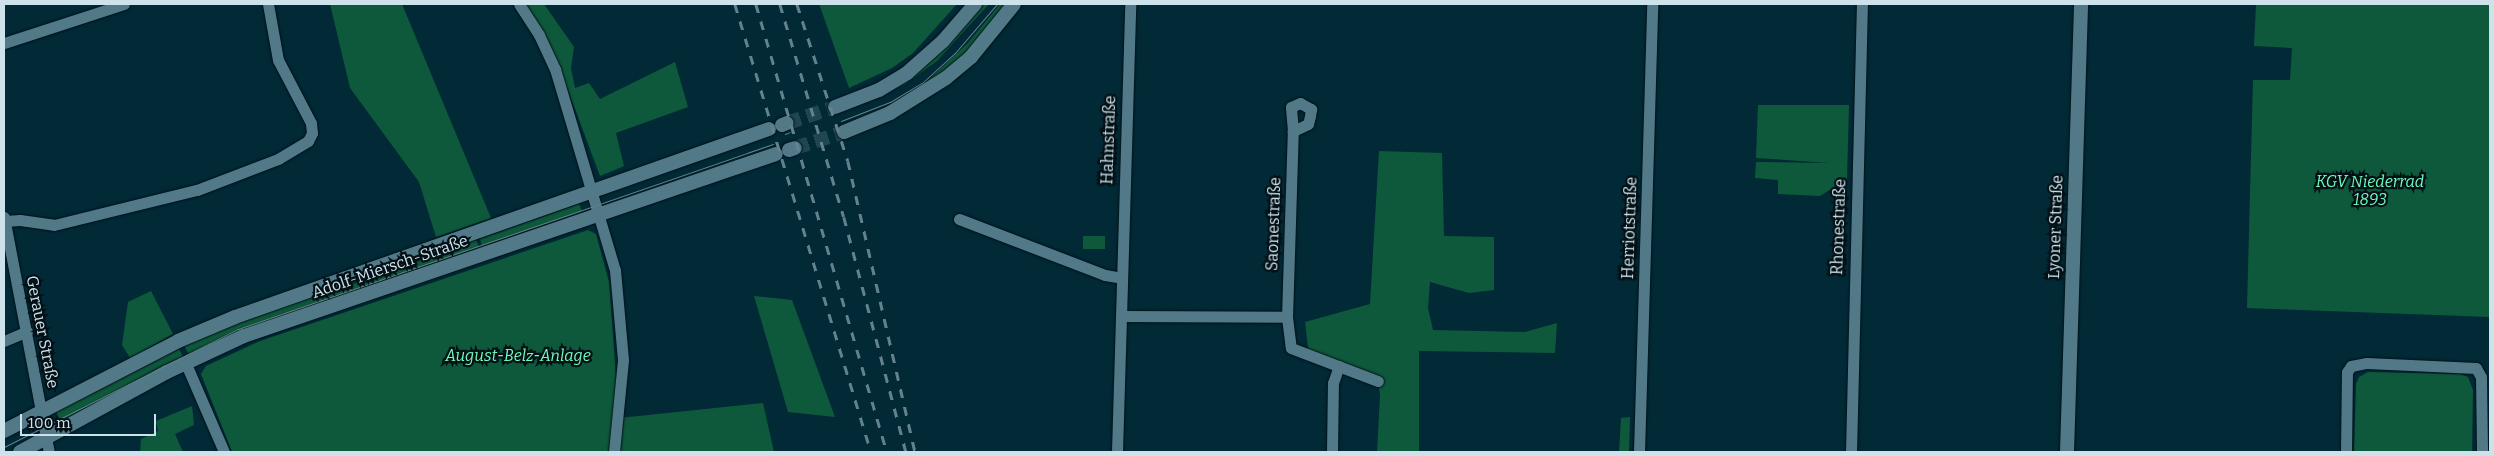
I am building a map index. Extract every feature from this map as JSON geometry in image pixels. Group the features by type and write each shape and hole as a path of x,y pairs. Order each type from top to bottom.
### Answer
{"main road":[{"path":"835,107 878,90 907,73 943,41 975,4"},
{"path":"844,132 901,108 946,78 971,57 1014,4"},
{"name":"Lyoner Straße","path":"2067,452 2081,4"},
{"name":"Adolf-Miersch-Straße","path":"4,431 178,342 234,317 779,126"},
{"name":"Adolf-Miersch-Straße","path":"20,452 186,364 244,336 787,151"}],"street":[{"path":"4,43 124,4"},
{"path":"4,219 54,225 197,190 278,159 308,140 312,132 311,123 278,60 268,4"},
{"path":"520,4 555,69 594,191 618,287 623,356 614,452"},
{"name":"Hahnstraße","path":"1117,452 1130,4"},
{"name":"Herriotstraße","path":"1639,452 1652,4"},
{"name":"Rhonestraße","path":"1851,452 1862,4"},
{"name":"Saonestraße","path":"1293,131 1287,317 1291,348 1378,381"},
{"name":"Gerauer Straße","path":"4,219 49,452"},
{"path":"959,219 1106,275 1122,278"},
{"path":"1121,316 1287,317"},
{"path":"4,341 27,331"},
{"path":"2346,452 2346,372 2351,366 2367,363 2476,368 2482,377 2482,452"},
{"path":"186,364 224,452"},
{"path":"1332,452 1333,383 1339,366"}],"green space":[{"path":"330,4 402,4 491,218 436,237 419,182 350,88"},
{"path":"519,4 544,4 574,47 571,68 575,88 589,83 600,99 675,62 688,107 616,133 624,166 600,176 559,66"},
{"path":"819,4 957,4 913,53 892,68 849,88"},
{"path":"980,4 989,4 937,61 904,85 853,107 876,95"},
{"path":"1000,4 1010,4 979,41 953,66 904,100 858,122 857,118 893,104 921,87 968,43"},
{"name":"KGV Niederrad 1893","path":"2256,4 2490,4 2490,317 2247,308 2253,80 2290,80 2292,48 2254,46"},
{"path":"1758,105 1849,105 1847,179 1820,196 1778,194 1778,180 1755,178 1756,162 1830,163 1756,158"},
{"path":"1379,151 1442,153 1444,236 1494,237 1494,290 1469,293 1430,282 1428,308 1433,330 1525,332 1557,323 1555,353 1419,351 1419,452 1377,452 1380,395 1377,375 1342,363 1309,356 1305,322 1370,304"},
{"path":"579,204 582,211 578,213 482,246 480,239"},
{"name":"August-Belz-Anlage","path":"588,230 596,234 609,282 619,418 763,403 774,452 232,452 201,374 206,366 260,341"},
{"path":"1083,236 1105,236 1105,249 1083,249"},
{"path":"476,240 479,247 238,331 189,355 184,345 240,321"},
{"path":"151,291 173,334 130,358 122,345 128,302"},
{"path":"754,296 792,300 835,417 788,412"},
{"path":"179,349 184,359 61,421 56,412"},
{"path":"2368,372 2460,374 2468,377 2473,390 2472,452 2354,452 2356,384 2359,377"},
{"path":"192,406 194,425 175,434 183,452 140,452 141,439 158,431 156,421"},
{"path":"1630,417 1629,452 1619,452 1621,418"}],"tunnel":[{"path":"787,123 835,107"},
{"path":"795,148 844,132"}],"tram line":[{"path":"841,121 890,102 922,83 955,53 997,4"},
{"path":"785,134 790,132"},
{"path":"4,447 238,329 773,144"}],"railway":[{"path":"735,4 871,452"},
{"path":"756,4 887,452"},
{"path":"780,4 844,217 906,452"},
{"path":"797,4 848,161 915,452"}]}
